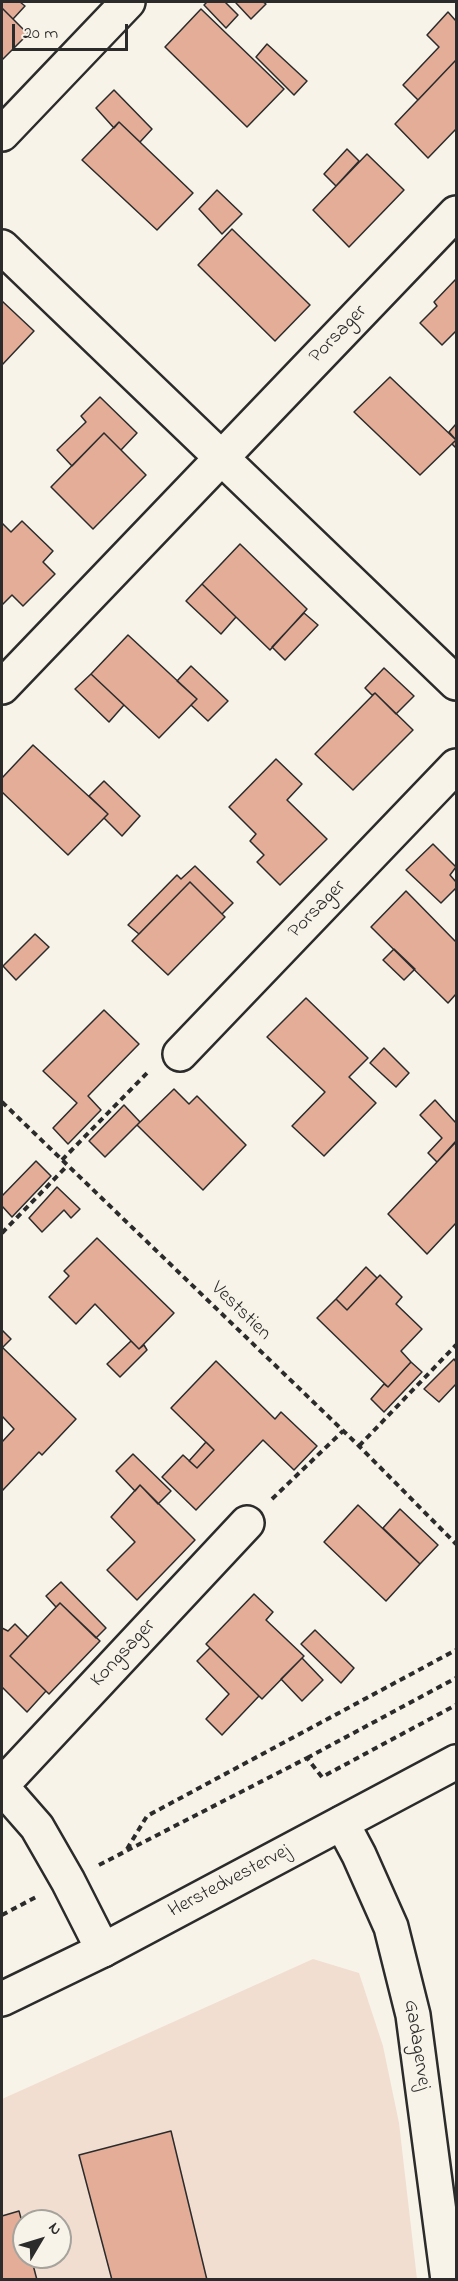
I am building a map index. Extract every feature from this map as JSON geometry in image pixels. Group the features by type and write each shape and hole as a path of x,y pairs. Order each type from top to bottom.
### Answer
{"street":[{"path":"2,134 128,2"},
{"name":"Porsager","path":"2,687 456,213"},
{"path":"2,247 456,682"},
{"name":"Porsager","path":"180,1054 456,766"},
{"name":"Kongsager","path":"103,1950 37,1827 2,1786 247,1523"},
{"name":"Herstedvestervej","path":"2,1999 103,1950 456,1762"},
{"name":"Gadagervej","path":"342,1822 391,1927 413,2015 448,2280"}],"path":[{"path":"62,1160 171,1049 180,1054"},
{"name":"Veststien","path":"2,1102 359,1446 456,1544"},
{"path":"2,1233 67,1166"},
{"path":"359,1446 456,1345"},
{"path":"247,1523 343,1431"},
{"path":"126,1850 147,1816 456,1650"},
{"path":"2,1915 307,1758 456,1678"},
{"path":"307,1758 322,1777 456,1705"}],"shaded area":[{"path":"313,1959 359,1973 383,2046 399,2123 417,2279 2,2279 2,2099"}],"building":[{"path":"2,2 20,2 25,6 13,19 2,8"},
{"path":"207,2 225,2 238,15 226,28 204,5"},
{"path":"237,2 263,2 266,4 251,19"},
{"path":"2,8 28,34 2,60"},
{"path":"201,9 284,89 247,127 165,47"},
{"path":"448,12 456,21 456,60 418,100 403,85 439,47 427,35"},
{"path":"267,44 307,81 294,95 256,57"},
{"path":"456,60 456,129 428,158 395,124"},
{"path":"114,90 152,129 140,142 119,122 114,128 96,108"},
{"path":"119,122 193,193 157,230 82,160"},
{"path":"347,149 359,161 336,186 324,174"},
{"path":"367,154 404,190 349,247 313,210"},
{"path":"217,190 242,214 222,234 199,209"},
{"path":"232,229 310,305 275,341 198,265"},
{"path":"456,279 456,331 442,345 420,323 437,306 434,302"},
{"path":"2,301 34,331 2,365"},
{"path":"390,377 456,440 420,475 354,412"},
{"path":"100,397 137,433 121,450 104,433 72,466 57,450 86,422 81,416"},
{"path":"456,424 456,440 449,432"},
{"path":"104,433 146,475 93,529 51,487"},
{"path":"22,521 53,551 43,562 55,574 23,606 12,595 2,605 2,523 11,532"},
{"path":"240,544 307,609 270,650 202,584"},
{"path":"202,584 236,617 221,634 186,601"},
{"path":"304,613 318,625 285,660 272,647"},
{"path":"128,635 197,699 159,738 91,674"},
{"path":"191,666 228,701 208,721 191,705 197,699 177,681"},
{"path":"384,668 414,696 396,714 375,693 372,695 365,688"},
{"path":"91,674 124,705 109,722 75,689"},
{"path":"375,693 413,730 353,790 315,754"},
{"path":"33,745 108,814 68,855 2,792 2,778"},
{"path":"276,759 302,784 287,800 327,839 280,885 257,862 264,855 250,841 256,834 229,807"},
{"path":"104,781 140,816 122,836 104,818 108,814 89,796"},
{"path":"433,844 456,867 450,875 456,882 456,888 441,903 406,870"},
{"path":"195,866 233,903 222,914 190,882 139,934 128,925 177,875 181,879"},
{"path":"190,882 225,917 168,975 132,941"},
{"path":"406,891 456,942 456,994 448,1003 371,927"},
{"path":"35,934 49,947 16,980 3,966"},
{"path":"394,949 415,969 404,980 383,960"},
{"path":"306,998 368,1058 349,1077 376,1103 324,1156 292,1126 325,1092 267,1037"},
{"path":"104,1010 139,1044 88,1096 101,1110 68,1144 53,1128 77,1103 43,1071"},
{"path":"384,1048 409,1073 396,1087 370,1063"},
{"path":"174,1089 189,1104 197,1096 246,1145 203,1190 137,1125"},
{"path":"435,1100 456,1123 456,1141 437,1162 428,1153 442,1138 420,1115"},
{"path":"124,1105 140,1122 105,1157 89,1141"},
{"path":"455,1143 456,1223 427,1254 388,1214"},
{"path":"36,1161 51,1176 12,1217 2,1206 2,1196"},
{"path":"57,1187 80,1209 71,1218 64,1210 42,1232 29,1218"},
{"path":"97,1238 174,1313 139,1349 95,1304 76,1324 49,1297 69,1276 64,1271"},
{"path":"366,1267 377,1278 347,1310 336,1299"},
{"path":"380,1275 402,1297 396,1304 422,1329 401,1351 411,1362 388,1387 317,1318 336,1299 347,1310"},
{"path":"2,1330 11,1339 2,1348"},
{"path":"131,1341 139,1349 144,1345 147,1350 120,1377 107,1364"},
{"path":"2,1347 76,1419 42,1455 39,1452 2,1491 2,1442 14,1429 2,1416"},
{"path":"454,1359 456,1384 439,1402 424,1389"},
{"path":"216,1361 275,1419 281,1412 317,1446 294,1470 263,1440 196,1510 162,1477 183,1455 197,1468 214,1450 171,1408"},
{"path":"411,1362 422,1372 384,1412 371,1399 384,1384 388,1387"},
{"path":"206,1442 214,1450 197,1468 189,1461"},
{"path":"133,1454 171,1491 158,1504 140,1485 135,1491 116,1471"},
{"path":"140,1485 195,1540 137,1600 107,1570 135,1542 111,1517"},
{"path":"358,1505 420,1564 386,1601 324,1542"},
{"path":"400,1509 438,1545 420,1564 383,1528"},
{"path":"61,1582 106,1628 96,1638 60,1603 56,1607 46,1596"},
{"path":"254,1594 273,1612 266,1620 304,1656 262,1699 206,1644"},
{"path":"60,1603 100,1641 49,1694 10,1656"},
{"path":"15,1624 28,1637 10,1656 46,1691 27,1712 2,1687 2,1628 8,1631"},
{"path":"315,1630 354,1668 341,1683 301,1644"},
{"path":"210,1648 259,1696 222,1735 206,1719 229,1694 197,1661"},
{"path":"302,1658 323,1680 302,1701 281,1679"},
{"path":"171,2131 207,2280 112,2280 79,2155"},
{"path":"12,2213 12,2269 34,2269 37,2280 2,2280 2,2216"}]}
